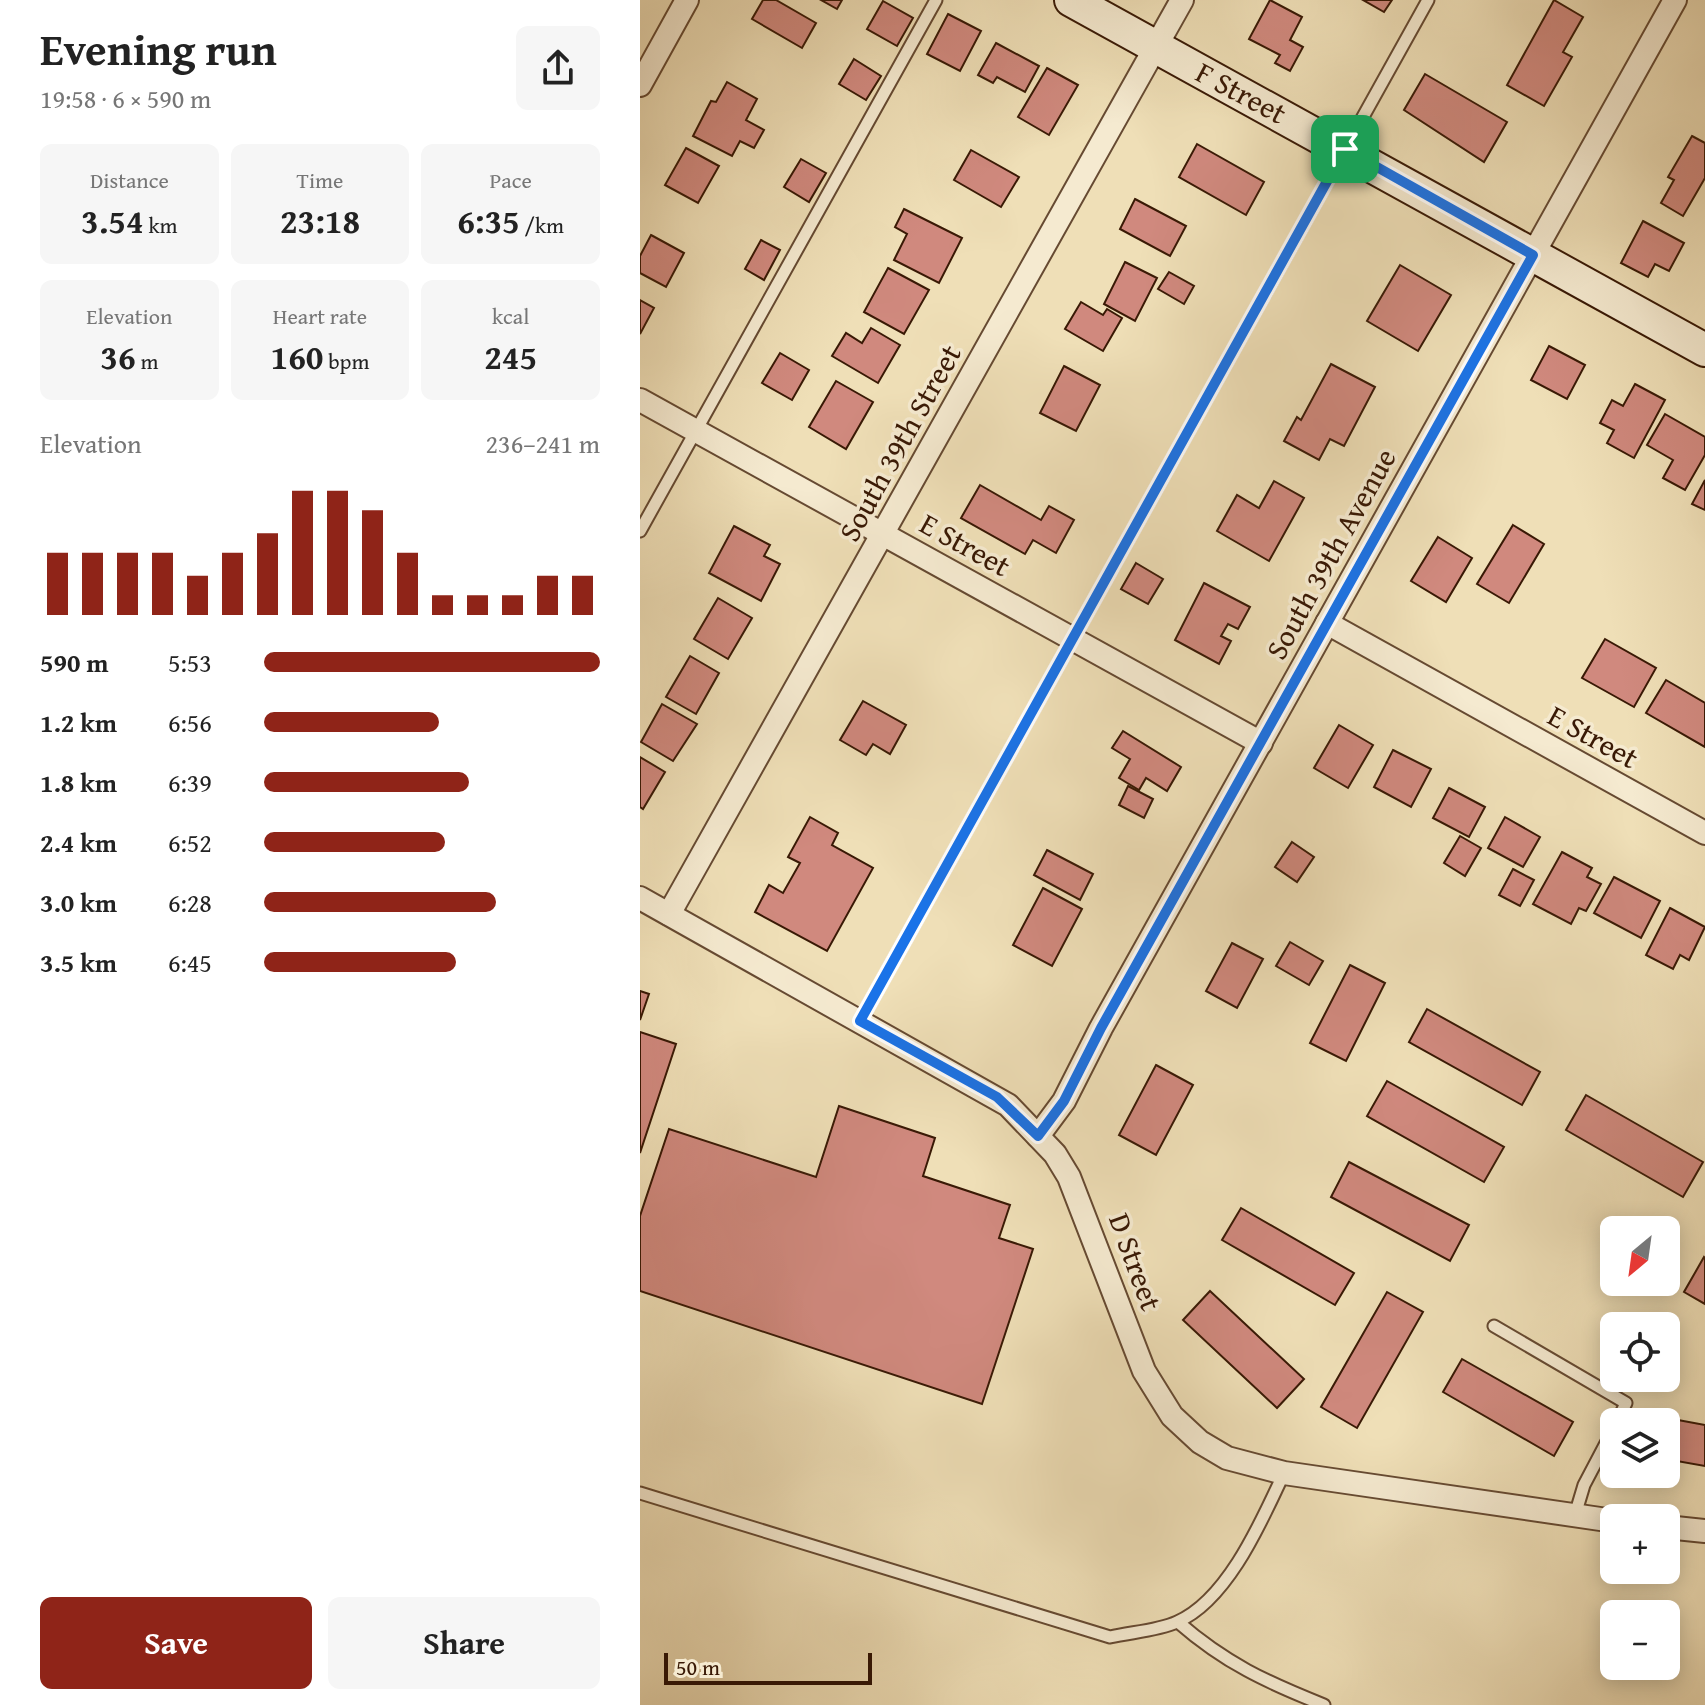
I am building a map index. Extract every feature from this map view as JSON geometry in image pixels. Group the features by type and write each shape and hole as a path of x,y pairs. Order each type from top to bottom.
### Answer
{"main road":[{"name":"F Street","path":"1071,0 1705,350"}],"street":[{"path":"640,85 687,0"},
{"name":"South 39th Street","path":"669,914 1182,0"},
{"name":"South 39th Avenue","path":"1038,1136 1064,1101 1675,0"},
{"name":"E Street","path":"640,400 1261,743"},
{"name":"E Street","path":"1327,623 1705,833"},
{"name":"D Street","path":"640,898 997,1097 1038,1136 1055,1154 1079,1198 1144,1371 1157,1397 1200,1442 1227,1458 1284,1473 1600,1519"},
{"path":"1680,1528 1705,1531"}],"lane":[{"path":"640,531 936,0"},
{"path":"860,1021 1428,0"},
{"path":"1494,1326 1626,1403 1624,1408"},
{"path":"1575,1515 1584,1485 1600,1455"},
{"path":"640,1493 1110,1637 1178,1622 1220,1589 1263,1518 1284,1473"},
{"path":"1178,1622 1212,1651 1255,1678 1324,1705"}],"building":[{"path":"763,0 776,0 816,23 802,48 752,19"},
{"path":"821,0 842,0 837,9"},
{"path":"1270,0 1302,17 1290,40 1303,47 1290,71 1275,63 1280,55 1249,39"},
{"path":"1363,0 1392,0 1384,12"},
{"path":"1554,0 1583,17 1563,52 1572,57 1544,106 1507,85"},
{"path":"883,1 913,18 897,46 867,29"},
{"path":"948,14 981,31 960,71 927,54"},
{"path":"996,43 1039,66 1025,92 997,77 993,83 978,75"},
{"path":"854,59 881,76 866,100 839,84"},
{"path":"1047,68 1078,85 1049,135 1018,117"},
{"path":"1425,74 1507,122 1484,162 1404,110"},
{"path":"727,82 757,99 746,120 764,130 754,148 740,141 732,156 693,136 711,101 716,102"},
{"path":"1692,136 1705,143 1705,178 1683,216 1661,203 1674,180 1668,177"},
{"path":"1197,144 1264,182 1246,215 1179,177"},
{"path":"686,148 719,166 698,203 665,185"},
{"path":"971,150 1019,177 1001,207 954,180"},
{"path":"801,159 826,173 809,202 784,187"},
{"path":"1135,199 1186,226 1170,256 1120,229"},
{"path":"904,209 962,238 939,283 894,260 907,234 895,227"},
{"path":"1643,221 1684,243 1669,271 1655,264 1648,277 1621,263"},
{"path":"651,235 684,253 666,287 640,273 640,256"},
{"path":"761,240 780,250 764,280 745,269"},
{"path":"1125,262 1157,278 1135,321 1104,304"},
{"path":"1400,265 1451,295 1418,351 1367,321"},
{"path":"888,268 929,290 904,334 864,312"},
{"path":"1169,272 1194,286 1184,304 1158,289"},
{"path":"640,300 654,308 640,334"},
{"path":"1081,302 1103,315 1107,309 1122,318 1103,351 1065,329"},
{"path":"871,328 900,345 878,383 832,356 846,333 862,343"},
{"path":"1549,346 1585,365 1567,399 1531,380"},
{"path":"780,353 809,370 792,400 762,383"},
{"path":"1331,364 1375,387 1344,446 1330,439 1319,460 1284,441 1297,417 1301,420"},
{"path":"1064,366 1100,385 1076,431 1040,413"},
{"path":"836,381 873,402 846,449 809,427"},
{"path":"1635,384 1665,400 1634,458 1607,443 1614,430 1600,423 1612,400 1623,406"},
{"path":"1665,414 1705,437 1705,455 1685,490 1663,478 1673,460 1647,445"},
{"path":"1705,480 1705,510 1692,504"},
{"path":"1274,481 1304,498 1269,561 1217,531 1237,495 1259,508"},
{"path":"980,485 1041,520 1049,506 1074,520 1056,553 1033,540 1025,554 961,518"},
{"path":"1513,525 1544,544 1509,603 1477,584"},
{"path":"734,526 770,545 764,556 780,564 761,601 709,573"},
{"path":"1438,537 1472,558 1446,602 1411,581"},
{"path":"1136,563 1163,579 1148,604 1121,589"},
{"path":"1204,583 1250,607 1238,629 1228,624 1221,636 1231,641 1219,664 1175,640"},
{"path":"718,598 752,618 728,659 694,639"},
{"path":"1605,639 1656,668 1634,707 1582,678"},
{"path":"690,656 719,673 696,714 666,697"},
{"path":"1666,680 1705,703 1705,747 1646,713"},
{"path":"863,701 906,725 890,754 873,744 866,755 840,740"},
{"path":"662,704 697,724 673,761 641,742"},
{"path":"1339,725 1373,745 1348,788 1314,768"},
{"path":"1123,731 1181,767 1167,791 1146,778 1139,790 1119,778 1130,759 1112,748"},
{"path":"1393,750 1431,769 1411,807 1374,787"},
{"path":"640,757 665,772 643,809 640,807"},
{"path":"1128,786 1153,799 1144,818 1119,805"},
{"path":"1449,788 1485,807 1469,837 1433,818"},
{"path":"810,817 838,833 832,845 873,868 827,951 755,912 769,885 783,893 800,863 788,857"},
{"path":"1505,817 1540,837 1523,867 1488,848"},
{"path":"1460,836 1481,848 1465,876 1444,863"},
{"path":"1292,842 1314,857 1297,882 1275,867"},
{"path":"1047,850 1093,874 1080,900 1034,875"},
{"path":"1562,852 1592,868 1587,877 1601,884 1586,911 1579,908 1571,924 1533,904"},
{"path":"1513,869 1534,880 1520,906 1499,895"},
{"path":"1614,877 1660,901 1641,938 1594,913"},
{"path":"1043,888 1082,909 1052,966 1013,945"},
{"path":"1670,908 1705,927 1689,960 1680,955 1673,969 1646,955"},
{"path":"1290,942 1323,961 1309,985 1276,966"},
{"path":"1232,943 1263,959 1237,1008 1206,991"},
{"path":"1350,965 1385,983 1346,1061 1310,1043"},
{"path":"640,991 649,994 640,1020"},
{"path":"1427,1009 1540,1072 1522,1105 1409,1042"},
{"path":"640,1032 676,1044 640,1153"},
{"path":"1156,1065 1193,1085 1156,1155 1119,1135"},
{"path":"1387,1081 1504,1147 1484,1182 1367,1116"},
{"path":"1586,1095 1703,1162 1683,1197 1566,1130"},
{"path":"839,1106 935,1138 923,1176 1010,1205 999,1238 1033,1249 982,1404 640,1291 640,1216 669,1129 816,1177"},
{"path":"1349,1162 1469,1225 1450,1261 1331,1197"},
{"path":"1241,1208 1354,1273 1335,1305 1222,1240"},
{"path":"1705,1258 1705,1304 1684,1292"},
{"path":"1210,1291 1304,1379 1277,1408 1183,1320"},
{"path":"1387,1292 1423,1312 1357,1428 1321,1407"},
{"path":"1462,1359 1573,1422 1554,1456 1443,1392"},
{"path":"1680,1420 1705,1425 1705,1466 1680,1462"}],"route":[{"path":"1345,149 1533,255 1101,1028 1064,1101 1038,1136 997,1097 860,1021 1345,149"}]}
